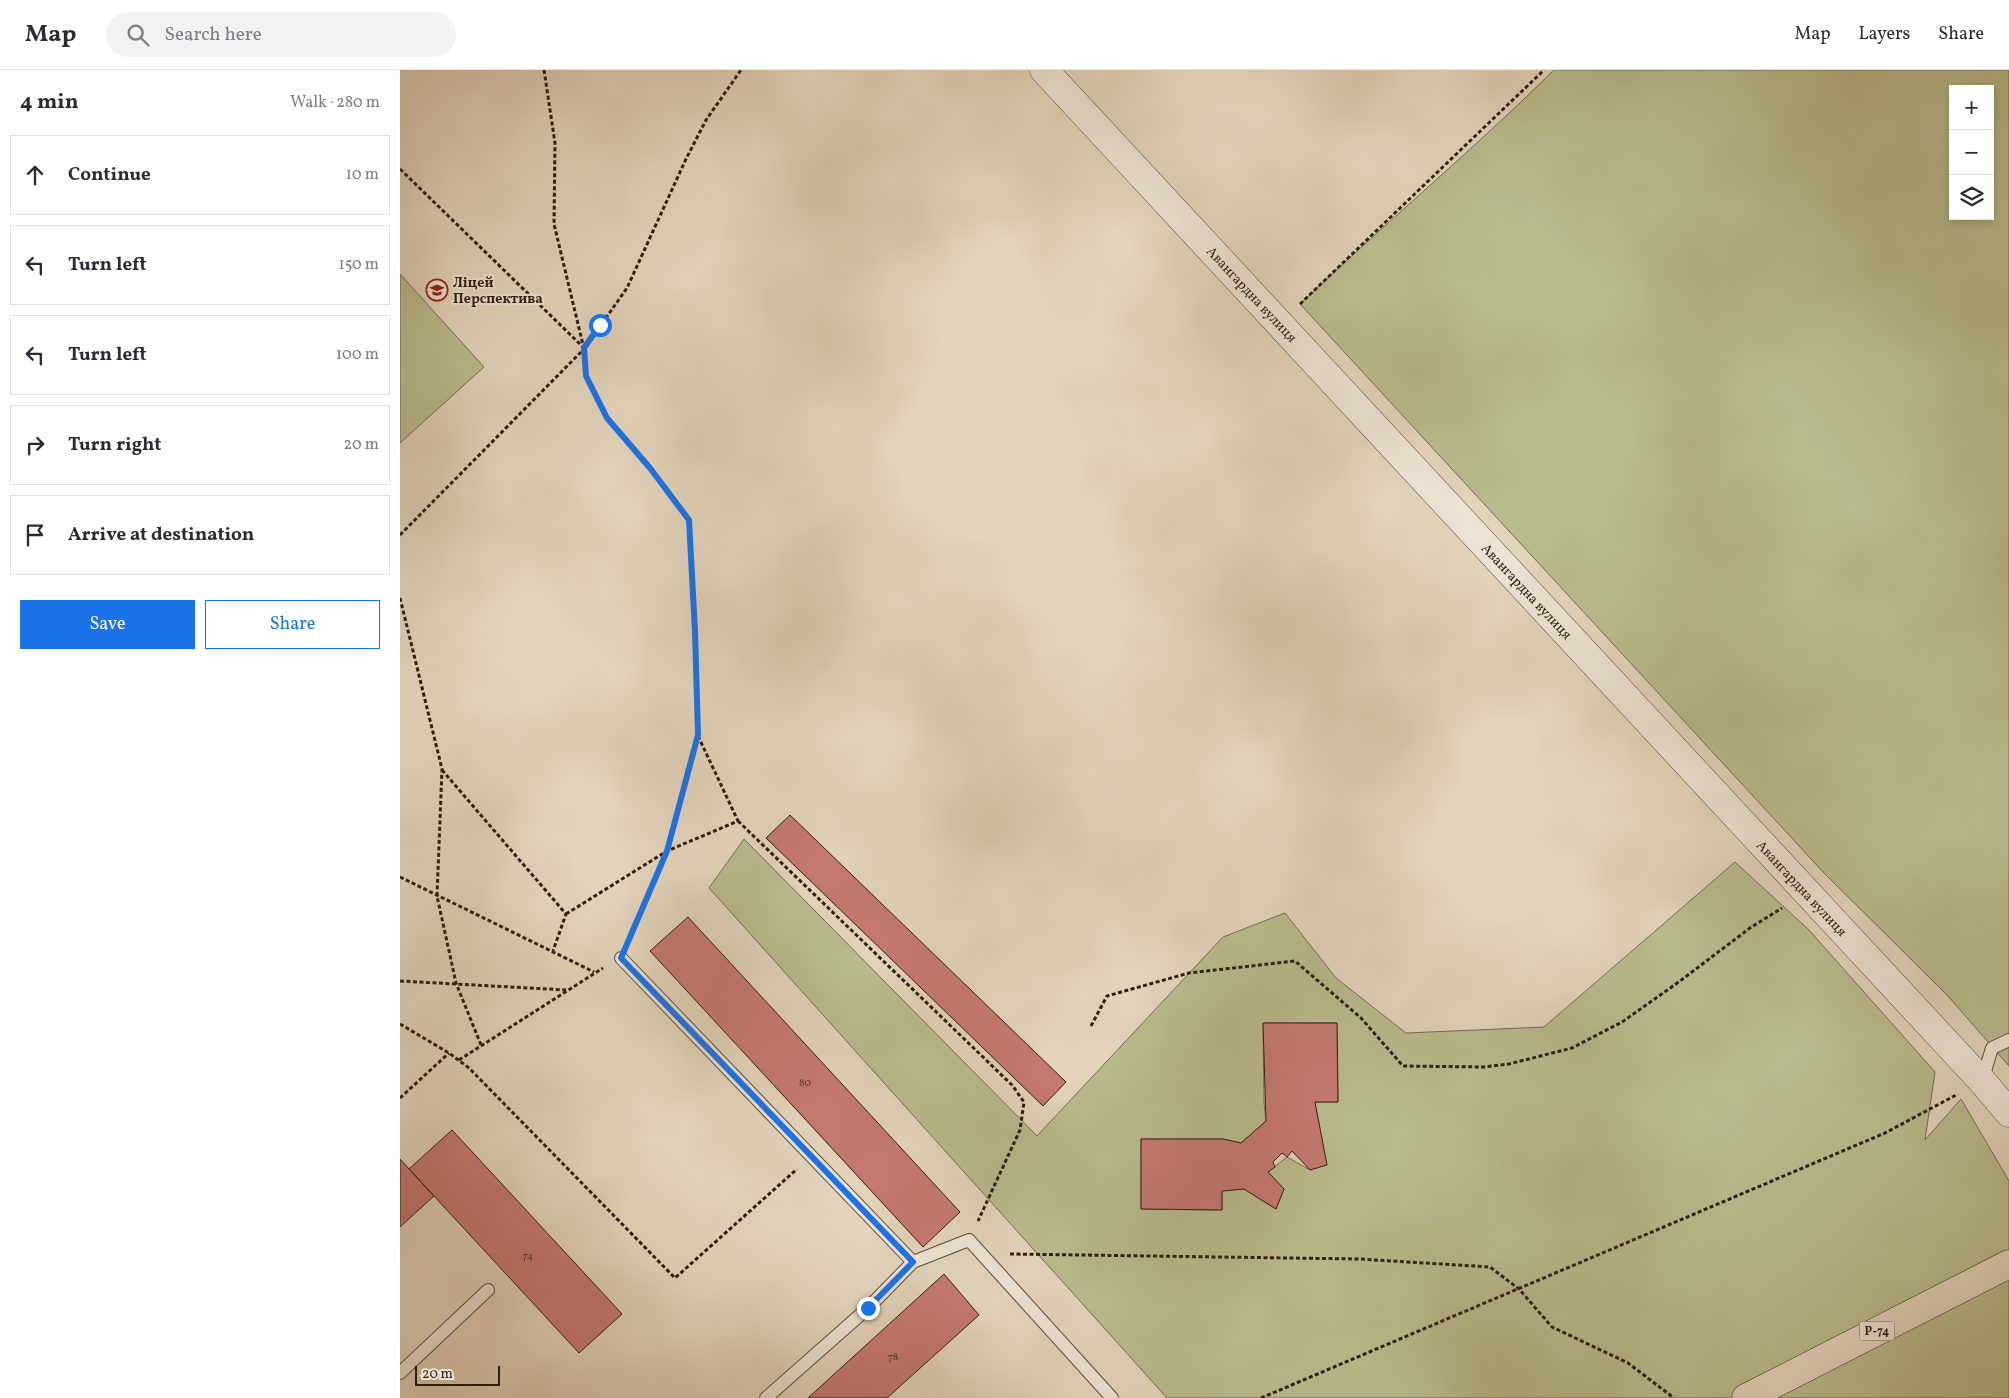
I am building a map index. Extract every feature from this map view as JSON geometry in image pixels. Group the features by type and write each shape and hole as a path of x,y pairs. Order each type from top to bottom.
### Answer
{"main road":[{"name":"Р-74","path":"1746,1398 2009,1264"}],"street":[{"name":"Авангардна вулиця","path":"1044,70 1982,1081 2009,1113"}],"lane":[{"path":"621,958 913,1262"},
{"path":"1982,1081 1992,1048 2009,1040"},
{"path":"766,1398 868,1308 913,1262 969,1240 1112,1398"},
{"path":"400,1373 488,1290"}],"path":[{"path":"458,1060 594,972 621,958 667,851 698,735 689,520 650,468 607,418 586,376 584,348 554,224 555,143 544,70"},
{"path":"400,535 584,348 627,288 686,159 706,120 741,70"},
{"path":"1280,325 1544,70"},
{"path":"400,169 584,348"},
{"path":"400,598 442,770 437,896 456,983 481,1045"},
{"path":"698,735 738,821 1012,1085 1024,1102 1020,1130 969,1240"},
{"path":"442,770 566,914"},
{"path":"553,951 566,914 667,851 738,821"},
{"path":"400,877 594,972"},
{"path":"1091,1026 1107,996 1189,972 1295,962 1361,1018 1403,1066 1484,1067 1508,1064 1572,1048 1622,1022 1750,928 1806,892"},
{"path":"400,981 566,990"},
{"path":"400,1024 449,1053 469,1068 675,1278 812,1155"},
{"path":"400,1098 449,1053"},
{"path":"1261,1398 1885,1133 1982,1081"},
{"path":"982,1254 1359,1260 1490,1267 1519,1289 1552,1327 1628,1363 1674,1398"}],"green space":[{"path":"1554,70 2009,70 2009,1066 1947,995 1823,872 1300,304 1460,159"},
{"path":"400,274 484,367 400,443"},
{"path":"744,839 1037,1136 1223,937 1285,913 1336,978 1406,1033 1544,1027 1735,862 1809,930 1935,1072 1925,1140 1961,1099 2009,1181 2009,1398 1167,1398 709,888","holes":["1263,1023 1337,1023 1338,1102 1315,1102 1310,1170 1287,1157 1268,1172 1284,1189 1276,1209 1244,1189 1222,1191 1222,1210 1141,1209 1141,1139 1223,1139 1241,1143 1266,1121"]}],"building":[{"path":"790,815 1066,1082 1043,1106 766,838"},
{"path":"688,917 960,1212 923,1247 650,951"},
{"path":"1263,1023 1337,1023 1338,1102 1315,1102 1327,1165 1310,1170 1292,1151 1287,1157 1282,1153 1273,1162 1275,1167 1268,1172 1284,1189 1276,1209 1244,1189 1222,1191 1222,1210 1141,1209 1141,1139 1223,1139 1241,1143 1266,1121"},
{"path":"452,1130 622,1314 579,1353 409,1169"},
{"path":"400,1159 434,1196 400,1227"},
{"path":"944,1274 979,1315 887,1398 808,1398"}],"place":[{"name":"Ліцей Перспектива","path":"437,290"}],"route":[{"path":"600,325 584,348 586,376 607,418 650,468 689,520 695,631 698,735 667,851 621,958 913,1262 868,1308"}]}
